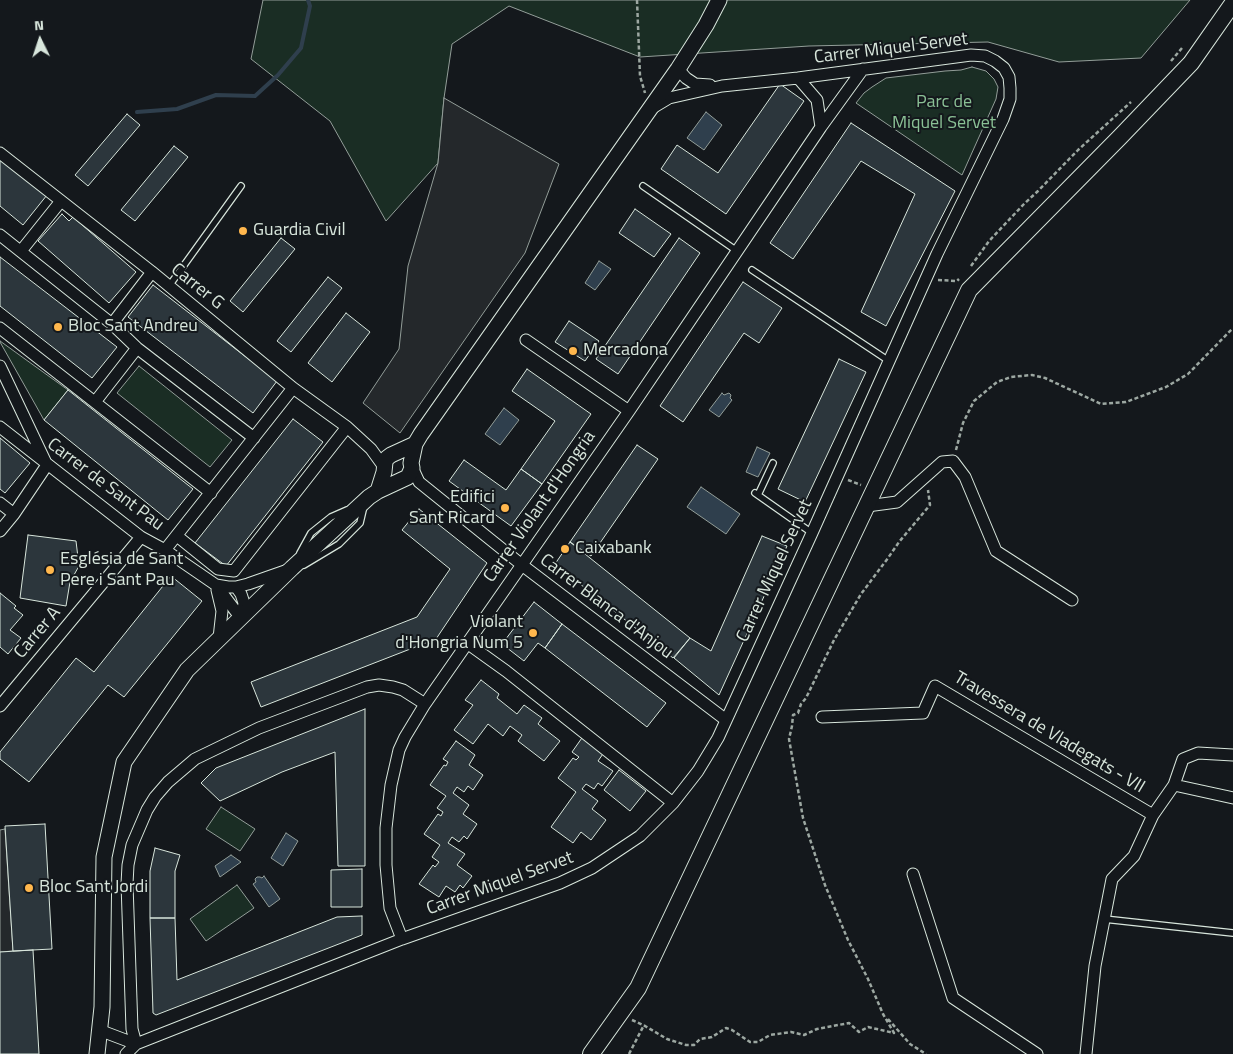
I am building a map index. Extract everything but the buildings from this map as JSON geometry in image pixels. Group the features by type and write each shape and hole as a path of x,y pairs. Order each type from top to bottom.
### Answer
{"main road":[{"path":"590,1054 638,988 970,290 1191,63 1233,3"}],"street":[{"path":"409,474 415,444 421,434 650,109 706,25 719,0"},
{"name":"Carrer Miquel Servet","path":"126,1054 136,1044 402,939 560,883 592,868 640,836 673,803 698,771 718,738 926,278 1003,119 1010,99 1009,77 1004,68 994,61 984,56 971,55 722,86 669,98 650,109"},
{"name":"Carrer Miquel Servet","path":"678,68 694,84 722,86"},
{"name":"Carrer Violant d'Hongria","path":"402,939 390,908 386,865 387,818 391,785 405,736 467,643 629,411 821,127 863,69"},
{"path":"798,78 817,100 821,127"},
{"name":"Carrer G","path":"0,153 152,272 293,388 347,427 371,449 389,462"},
{"path":"21,251 61,201"},
{"path":"0,235 112,324 138,348 254,438"},
{"path":"112,324 152,272"},
{"path":"0,328 211,492"},
{"path":"526,340 629,411"},
{"path":"95,402 138,348"},
{"path":"0,366 47,465 14,514 0,531"},
{"path":"165,550 293,388"},
{"name":"Carrer de Sant Pau","path":"0,427 141,537 165,550 216,586 236,613 242,617"},
{"path":"176,536 218,569 234,571 347,427"},
{"path":"378,490 389,462 415,444"},
{"path":"389,462 406,456 409,474"},
{"path":"867,506 897,502 942,462 953,461 965,477 996,551 1072,600"},
{"path":"389,462 390,479 409,474"},
{"path":"97,1054 102,1007 104,857 124,762 187,670 287,573 378,490 409,474"},
{"name":"Carrer Blanca d'Anjou","path":"409,474 522,564 726,720"},
{"path":"0,503 14,514"},
{"name":"Carrer A","path":"0,706 141,537"},
{"path":"220,638 222,612 216,586 236,587 287,573"},
{"path":"236,587 244,602 242,617"},
{"path":"467,643 506,671 673,803"},
{"path":"136,1044 132,1029 126,884 132,846 147,810 155,797 168,782 195,759 259,728 367,687 379,685 393,686 425,704"},
{"name":"Travessera de Vladegats - VII","path":"822,717 923,713 935,686 1154,815"},
{"path":"1086,1054 1095,966 1112,879 1134,856 1154,815 1174,785 1183,759 1198,753 1233,754"},
{"path":"1174,785 1233,798"},
{"path":"913,874 952,998 1036,1054"},
{"path":"100,1030 136,1044"}],"lane":[{"path":"169,286 241,186"},
{"path":"643,186 737,251"},
{"path":"752,270 889,361"},
{"path":"773,463 756,494 812,532"},
{"path":"1104,919 1233,933"}],"path":[{"path":"637,0 640,76 650,109"},
{"path":"1168,64 1185,44"},
{"path":"970,267 989,241 1024,204 1078,150 1137,98"},
{"path":"926,278 956,281 963,274"},
{"path":"953,461 963,423 974,401 996,382 1011,377 1032,375 1045,378 1102,404 1126,402 1166,387 1188,374 1233,328"},
{"path":"837,476 874,490"},
{"path":"620,1014 644,1025 667,1039 686,1045 694,1045 700,1039 712,1037 726,1028 750,1042 758,1042 770,1035 791,1032 804,1035 817,1029 849,1023 859,1032 868,1027 894,1033 848,940 822,876 803,818 789,739 793,715 798,712 806,698 834,640 861,594 899,542 930,505 926,477"},
{"path":"883,1014 910,1044 926,1054"},
{"path":"629,1054 644,1025"}],"green space":[{"path":"263,0 1190,0 1141,58 1059,62 988,42 809,46 640,57 509,6 452,44 444,98 438,163 386,221 330,121 251,59"},
{"name":"Parc de Miquel Servet","path":"972,67 986,71 994,79 998,87 996,99 962,175 856,103 864,93 886,78 961,70"},
{"path":"0,342 68,390 44,420"},
{"path":"139,366 232,440 210,467 117,393"},
{"path":"221,807 255,829 240,851 206,829"},
{"path":"237,885 254,908 206,941 190,919"}],"shaded area":[{"path":"444,98 559,164 525,253 400,433 363,403 399,349 408,266 438,163"},
{"path":"5,829 13,951 0,952 0,830"}],"water":[{"path":"706,112 722,125 704,150 687,138"},
{"path":"599,261 611,269 595,290 585,283"},
{"path":"722,393 724,395 729,393 732,400 719,417 709,410"},
{"path":"504,408 519,420 500,445 485,434"},
{"path":"757,447 770,453 758,477 746,472"},
{"path":"701,487 740,514 726,534 687,507"},
{"path":"286,833 298,841 283,866 271,858"},
{"path":"231,855 241,862 220,877 215,866"},
{"path":"264,876 280,899 269,907 253,884 256,882 255,879 257,877 262,878"}],"waterway":[{"path":"137,112 177,109 216,95 255,96 278,75 301,48 310,6 308,0"}],"place":[{"name":"Guardia Civil","path":"243,231"},
{"name":"Bloc Sant Andreu","path":"58,327"},
{"name":"Mercadona","path":"573,351"},
{"name":"Edifici Sant Ricard","path":"505,508"},
{"name":"Caixabank","path":"565,549"},
{"name":"Església de Sant Pere i Sant Pau","path":"50,570"},
{"name":"Violant d'Hongria Num 5","path":"533,633"},
{"name":"Bloc Sant Jordi","path":"29,888"}]}
